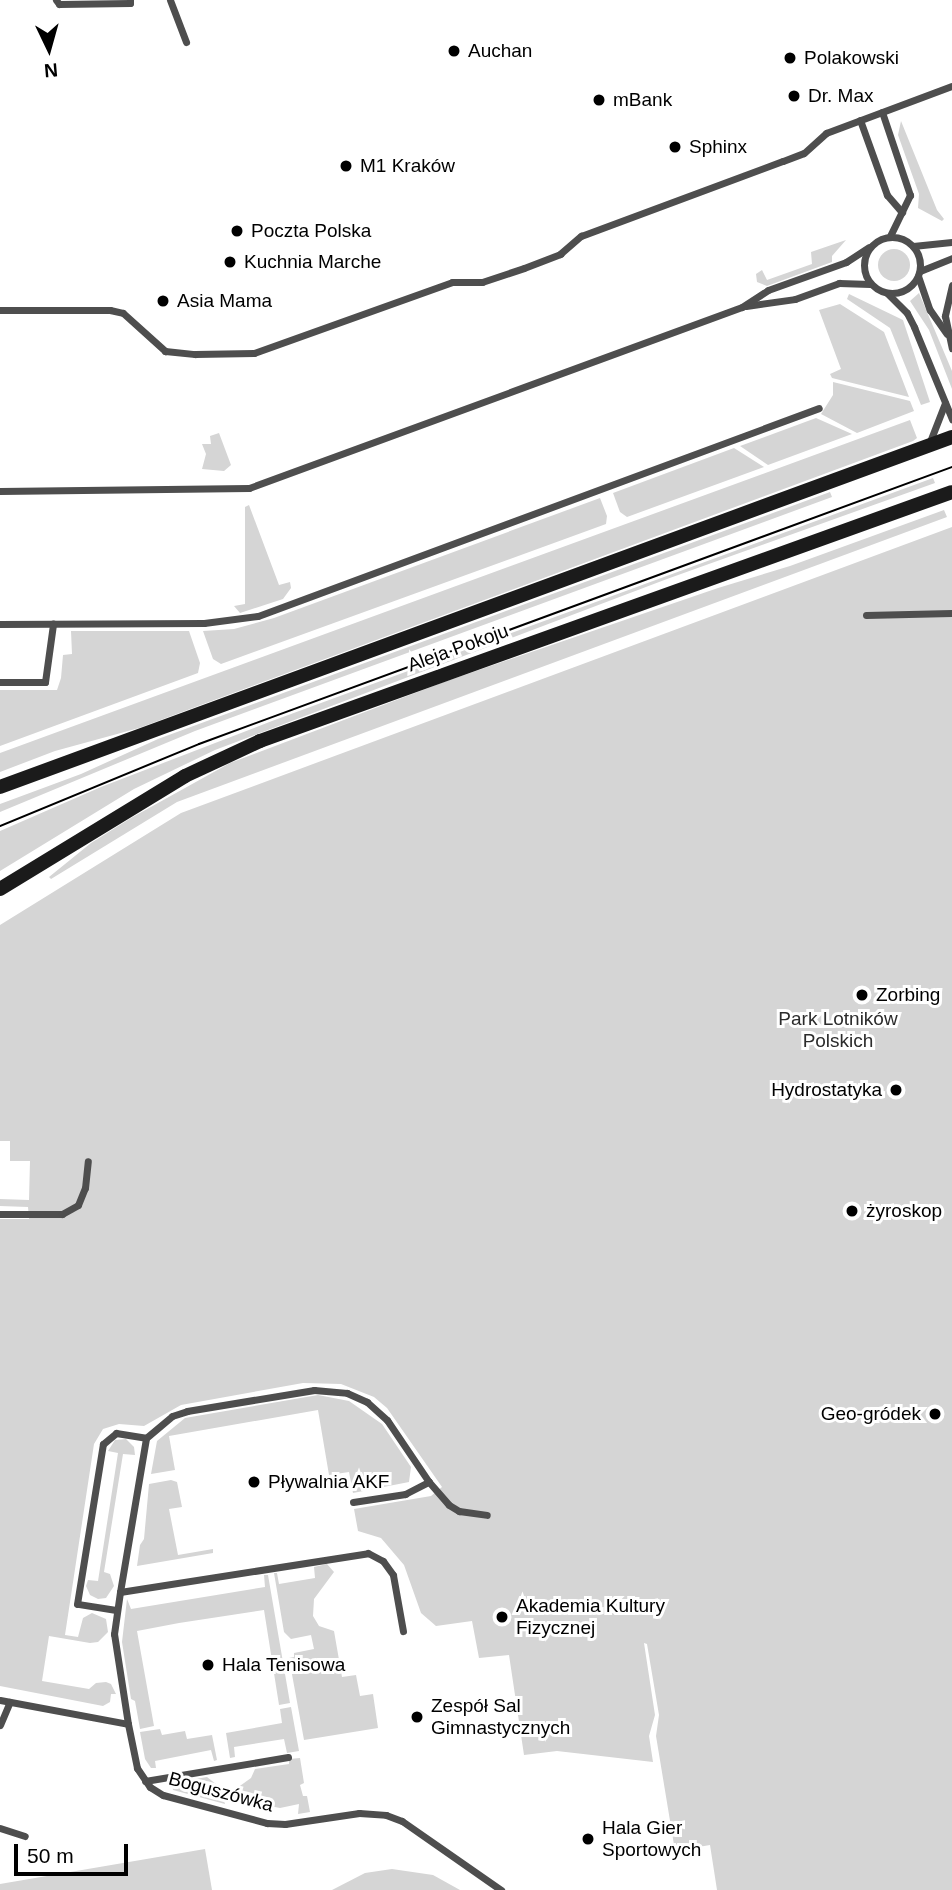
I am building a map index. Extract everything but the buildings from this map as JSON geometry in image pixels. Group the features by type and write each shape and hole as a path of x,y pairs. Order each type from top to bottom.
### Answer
{"main road":[{"name":"Aleja Pokoju","path":"0,787 952,437"},
{"name":"Aleja Pokoju","path":"0,889 186,776 260,741 600,616 952,492"}],"lane":[{"path":"56,0 59,4 130,3 130,0"},
{"path":"170,0 186,42"},
{"path":"0,310 110,310 123,313 165,351 195,354 254,353 452,282 482,282 524,268 560,254 581,236 804,153 826,133 952,86"},
{"path":"882,112 910,195 890,236"},
{"path":"860,120 887,195 902,212"},
{"path":"742,307 768,290 846,262 878,240 890,236 903,239 913,246 919,257 919,273 930,310 947,334"},
{"path":"913,246 952,242"},
{"path":"869,247 863,268 871,284"},
{"path":"886,293 906,290 919,273 952,258"},
{"path":"0,491 249,488 742,307 795,299 839,283 871,284 886,293 906,313 952,419"},
{"path":"952,285 945,307 947,334 952,348"},
{"path":"929,445 945,403"},
{"path":"0,624 227,622 258,616 819,408"},
{"path":"866,614 952,613"},
{"path":"0,682 45,682 53,624"},
{"path":"0,1214 62,1214 78,1205 85,1188 88,1161"},
{"path":"116,1610 77,1604 101,1449 105,1439 116,1433 146,1438 172,1416 187,1411 314,1390 338,1391 356,1396 379,1411 429,1482 449,1505 459,1511 487,1515"},
{"name":"Boguszówka","path":"146,1438 116,1610 115,1645 134,1761 145,1781 170,1798 268,1823 285,1824 359,1813 394,1818 501,1890"},
{"path":"353,1502 405,1494 429,1482"},
{"path":"120,1592 368,1553 383,1561 393,1575 403,1631"},
{"path":"0,1700 128,1724"},
{"path":"0,1725 10,1702"},
{"path":"145,1781 288,1757"},
{"path":"0,1828 25,1836"}],"green space":[{"path":"901,121 937,210 944,219 942,221 918,208 919,194 898,135"},
{"path":"846,240 832,256 832,262 767,286 757,282 756,274 762,270 767,280 812,264 811,252"},
{"path":"894,249 906,253 910,265 906,277 894,281 882,277 878,265 882,253"},
{"path":"919,293 952,371 952,389 929,330 910,301"},
{"path":"849,294 903,320 930,402 921,405 890,328 847,299"},
{"path":"840,304 884,332 909,397 832,378 830,374 841,369 819,310"},
{"path":"833,382 910,401 914,411 857,433 821,414 833,395"},
{"path":"816,418 852,434 768,465 740,446"},
{"path":"910,420 917,438 913,441 139,728 55,751 0,772 0,753"},
{"path":"219,433 231,465 224,471 202,469 206,454 202,444 211,444 210,436"},
{"path":"734,448 764,467 627,517 620,512 613,493"},
{"path":"933,478 935,483 667,579 215,750 134,789 0,871 0,831 101,787 272,721"},
{"path":"830,492 832,497 195,731 0,812 0,804 81,774 158,739"},
{"path":"600,498 607,516 606,524 221,664 213,659 203,631 234,629 274,618"},
{"path":"249,505 279,585 290,582 291,588 283,599 240,613 234,606 245,604 245,507"},
{"path":"944,510 947,517 177,802 51,879 49,877 91,843 230,763 444,682 790,566"},
{"name":"Park Lotników Polskich","path":"952,527 952,1890 717,1890 710,1845 675,1851 656,1736 659,1715 647,1644 644,1643 655,1715 649,1736 653,1762 557,1751 524,1755 509,1655 479,1658 472,1621 436,1626 421,1613 404,1565 381,1538 358,1531 354,1509 431,1496 442,1487 387,1408 374,1397 341,1384 303,1383 181,1405 144,1426 119,1424 103,1429 94,1444 65,1635 78,1637 83,1618 92,1613 106,1619 108,1632 98,1642 90,1643 49,1636 42,1681 89,1689 96,1683 106,1682 111,1684 116,1694 111,1694 110,1702 103,1706 0,1686 0,1219 29,1219 28,1207 0,1206 0,1199 29,1200 30,1161 10,1161 10,1141 0,1141 0,925 181,813"},
{"path":"71,631 189,631 200,663 198,673 0,746 0,690 57,690 63,655 72,654"},
{"path":"318,1395 349,1401 382,1424 411,1467 409,1482 353,1493 349,1472 329,1475 318,1410 169,1436 175,1470 151,1474 157,1441 185,1418"},
{"path":"126,1439 134,1447 135,1455 123,1454 104,1572 110,1574 114,1586 106,1598 98,1599 90,1595 86,1586 88,1580 98,1581 118,1453 108,1451 115,1440"},
{"path":"171,1480 177,1482 182,1507 169,1509 178,1555 213,1549 213,1553 137,1566 140,1545 144,1539 149,1484"},
{"path":"327,1564 334,1572 314,1599 313,1616 319,1626 334,1631 342,1677 356,1675 360,1696 373,1694 378,1728 304,1740 289,1658 294,1657 294,1653 314,1649 311,1635 291,1639 284,1632 274,1573 277,1573 279,1584 315,1578 314,1567"},
{"path":"264,1575 268,1575 290,1703 279,1705 264,1610 179,1623 137,1631 154,1726 140,1729 135,1701 131,1699 122,1642 127,1599 131,1609 265,1587"},
{"path":"291,1707 299,1751 287,1753 284,1739 234,1747 235,1757 230,1758 226,1733 282,1723 280,1709"},
{"path":"160,1729 162,1735 185,1731 187,1739 212,1735 217,1760 214,1761 211,1750 155,1761 156,1768 151,1768 145,1759 140,1732"},
{"path":"300,1758 304,1783 300,1785 303,1796 307,1796 310,1812 298,1814 299,1804 280,1808 238,1800 237,1788 251,1778 255,1769 289,1764 289,1759"},
{"path":"207,1777 221,1788 225,1804 173,1790 172,1783"},
{"path":"205,1849 212,1890 0,1890 0,1884"},
{"path":"392,1869 433,1875 460,1890 332,1890 365,1873"}],"tram line":[{"path":"0,826 199,744 952,467"}],"place":[{"name":"Auchan","path":"454,51"},
{"name":"Polakowski","path":"790,58"},
{"name":"Dr. Max","path":"794,96"},
{"name":"mBank","path":"599,100"},
{"name":"Sphinx","path":"675,147"},
{"name":"M1 Kraków","path":"346,166"},
{"name":"Poczta Polska","path":"237,231"},
{"name":"Kuchnia Marche","path":"230,262"},
{"name":"Asia Mama","path":"163,301"},
{"name":"Zorbing","path":"862,995"},
{"name":"Hydrostatyka","path":"896,1090"},
{"name":"żyroskop","path":"852,1211"},
{"name":"Geo-gródek","path":"935,1414"},
{"name":"Pływalnia AKF","path":"254,1482"},
{"name":"Akademia Kultury Fizycznej","path":"502,1617"},
{"name":"Hala Tenisowa","path":"208,1665"},
{"name":"Zespół Sal Gimnastycznych","path":"417,1717"},
{"name":"Hala Gier Sportowych","path":"588,1839"}]}
